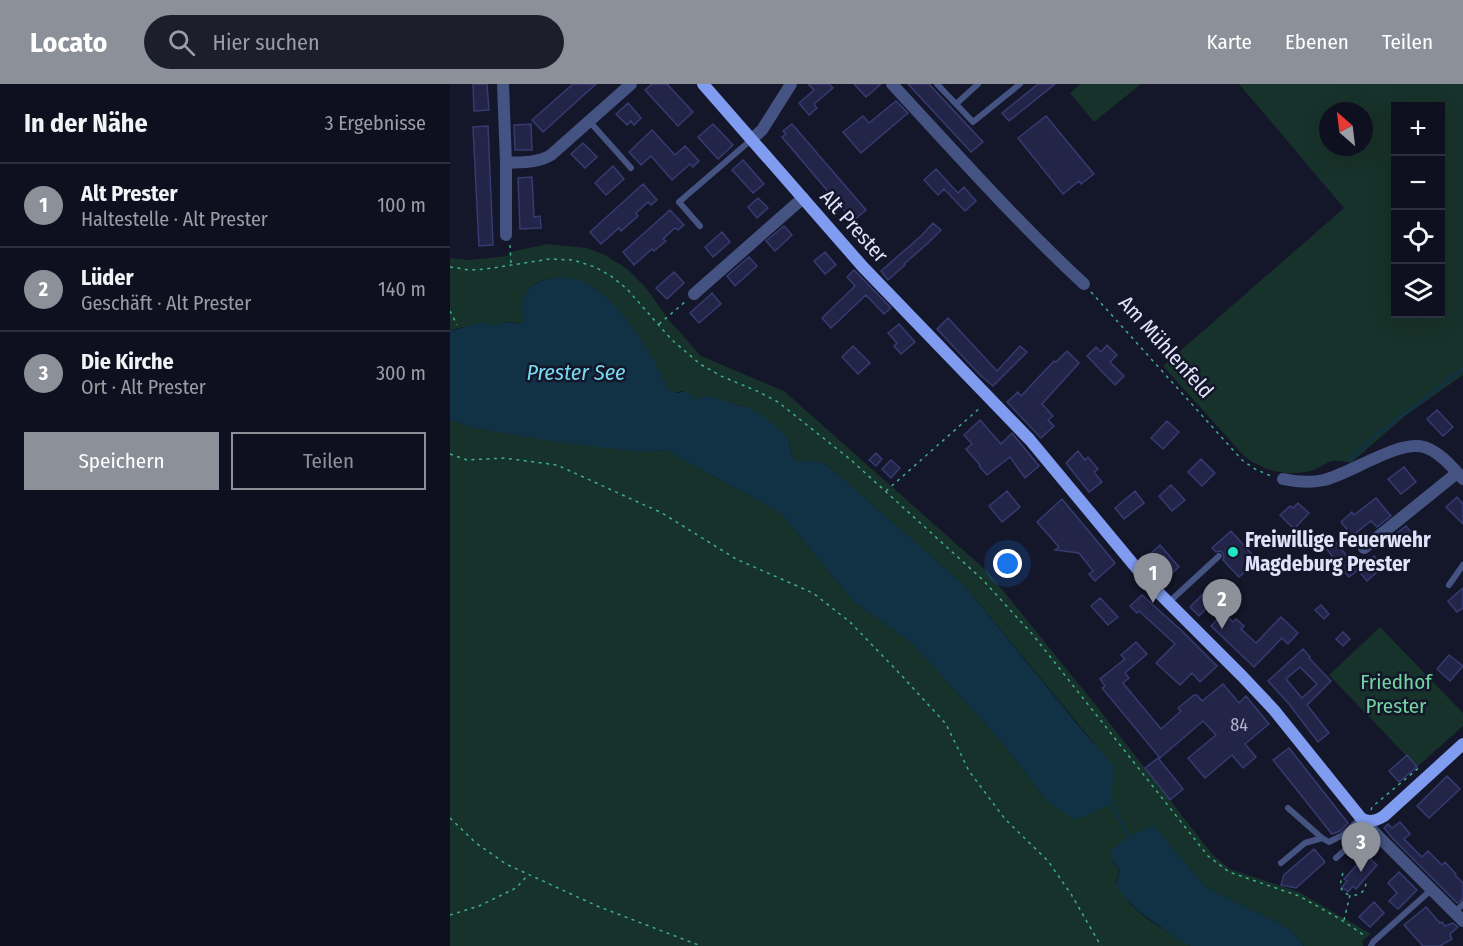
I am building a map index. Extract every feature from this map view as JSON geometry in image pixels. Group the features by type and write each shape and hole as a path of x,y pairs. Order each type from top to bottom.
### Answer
{"main road":[{"name":"Alt Prester","path":"703,84 863,267 1030,440 1167,603 1274,710 1366,822"},
{"path":"1366,822 1378,820 1387,813 1463,744"}],"street":[{"path":"503,84 506,235"},
{"path":"506,164 546,158 631,84"},
{"path":"752,139 762,130 791,84"},
{"path":"892,84 1022,224 1084,284"},
{"path":"694,294 803,198"},
{"path":"1283,479 1301,482 1323,480 1393,451 1411,446 1431,450 1460,476 1364,548"},
{"name":"Alt Prester","path":"1366,822 1431,890 1460,912"}],"lane":[{"path":"937,84 973,122 1020,84"},
{"path":"956,104 978,84"},
{"path":"590,122 631,168"},
{"path":"700,226 679,202 752,139"},
{"path":"1167,603 1220,556"},
{"path":"1449,585 1463,565"},
{"path":"1288,808 1329,842 1366,822"},
{"path":"1336,858 1366,822"},
{"path":"1281,863 1305,843 1322,838"},
{"path":"1372,944 1431,890"}],"path":[{"path":"506,235 510,244 512,265"},
{"path":"450,267 478,270 560,259 579,261 611,276 627,289 680,348 711,371 778,402 851,460 983,580 1033,635 1208,856 1229,872 1299,896 1344,921 1372,944"},
{"name":"Am Mühlenfeld","path":"1084,284 1242,460 1255,469 1283,479"},
{"path":"658,325 694,294"},
{"path":"450,311 457,326"},
{"path":"886,491 991,399"},
{"path":"450,454 467,460 504,458 557,465 662,513 736,559 813,593 850,622 946,724 969,771 1005,819 1048,861 1071,894 1101,946"},
{"path":"450,818 476,843 506,864 597,906 701,946"},
{"path":"1343,873 1341,888 1346,894 1359,894 1365,888 1366,882"},
{"path":"450,915 479,906 516,888 529,874"},
{"path":"1344,921 1350,895"}],"green space":[{"path":"1080,84 1141,84 1094,122 1070,93"},
{"path":"1239,84 1463,84 1463,375 1405,416 1351,463 1332,461 1306,472 1288,473 1270,470 1245,457 1163,366 1344,208"},
{"path":"548,244 587,248 603,254 626,268 646,288 669,320 701,356 784,391 988,572 1213,855 1230,869 1299,892 1371,934 1363,940 1363,946 1304,946 1293,932 1281,924 1206,887 1154,826 1113,863 1117,866 1119,873 1116,882 1129,902 1141,914 1190,946 450,946 450,420 474,428 642,452 666,450 781,513 852,600 913,644 1005,746 1046,800 1112,765 963,584 828,466 818,462 796,461 791,454 787,438 757,413 733,403 702,398 698,400 682,391 673,393 669,391 647,349 632,327 595,288 578,280 558,278 545,280 533,285 527,292 523,303 523,323 472,325 450,331 450,258 468,260 508,256 509,252"},
{"name":"Friedhof Prester","path":"1380,627 1463,713 1463,726 1417,767 1329,675"}],"water":[{"name":"Prester See","path":"552,278 579,280 607,298 640,337 669,391 679,393 685,391 698,400 704,396 712,397 754,410 788,438 792,457 795,460 818,461 828,466 963,584 1113,765 1112,804 1074,820 1046,800 1005,746 913,644 852,600 781,513 666,450 642,452 563,443 474,428 450,420 450,331 480,323 496,325 507,322 523,323 522,308 527,291 540,281"},
{"path":"1154,826 1206,887 1281,924 1293,932 1304,946 1190,946 1137,910 1116,885 1119,870 1112,860 1111,852 1125,839"}],"building":[{"path":"473,84 487,84 489,110 474,111"},
{"path":"573,84 596,84 543,132 532,120"},
{"path":"652,84 667,84 693,112 678,126 645,90"},
{"path":"808,84 829,84 833,88 814,104 817,108 809,115 799,103 814,90"},
{"path":"854,84 881,84 866,97"},
{"path":"908,84 929,84 983,142 971,152"},
{"path":"1038,84 1055,84 1009,121 1002,113"},
{"path":"896,101 908,113 861,153 843,132 863,116 869,123"},
{"path":"628,103 641,118 634,125 631,121 627,125 616,114"},
{"path":"1046,116 1094,174 1081,184 1079,181 1063,194 1018,138"},
{"path":"531,124 532,150 515,150 514,125"},
{"path":"713,124 733,145 718,159 698,137"},
{"path":"792,124 866,210 853,221 782,137 786,134 783,131"},
{"path":"488,126 493,245 479,246 473,127"},
{"path":"652,130 675,155 685,146 699,161 693,167 690,164 672,180 651,156 641,165 629,152"},
{"path":"583,143 597,157 585,168 571,154"},
{"path":"743,160 764,184 753,193 732,170"},
{"path":"613,166 624,179 606,195 595,183"},
{"path":"936,169 958,193 964,187 976,201 965,211 944,189 938,195 924,180"},
{"path":"532,177 534,217 540,216 541,228 520,229 518,178"},
{"path":"643,184 657,200 651,205 648,202 636,213 638,216 621,231 619,228 601,244 590,232"},
{"path":"758,198 768,208 757,218 748,207"},
{"path":"670,210 684,225 678,230 675,228 663,239 666,241 654,251 652,249 634,265 623,252"},
{"path":"933,223 941,230 888,280 881,271"},
{"path":"784,226 792,235 775,251 766,241"},
{"path":"722,232 730,242 713,257 705,247"},
{"path":"825,252 836,265 825,274 814,261"},
{"path":"749,257 757,266 735,286 727,276"},
{"path":"854,270 891,308 884,314 866,295 831,328 822,318 855,286 847,277"},
{"path":"674,272 684,283 667,299 656,288"},
{"path":"712,293 721,304 699,323 690,313"},
{"path":"948,318 997,371 1020,346 1027,352 993,386 937,329"},
{"path":"899,324 915,342 901,354 894,346 897,343 888,333"},
{"path":"1107,345 1117,355 1110,362 1124,376 1115,385 1087,356 1096,347 1101,352"},
{"path":"853,346 870,363 858,374 842,357"},
{"path":"1067,351 1079,363 1042,404 1053,416 1048,420 1054,426 1041,438 1007,402 1018,392 1021,396 1054,361 1056,362"},
{"path":"1437,410 1453,427 1443,436 1427,419"},
{"path":"980,420 1001,444 1012,433 1039,466 1025,478 1010,457 987,475 966,449 972,444 964,435"},
{"path":"1167,421 1179,432 1163,449 1151,438"},
{"path":"1078,451 1085,460 1088,457 1098,469 1094,472 1102,482 1089,492 1066,463"},
{"path":"876,453 882,459 876,466 869,460"},
{"path":"1201,459 1215,473 1202,486 1188,472"},
{"path":"891,460 900,468 891,478 882,469"},
{"path":"1404,467 1416,482 1401,494 1388,479"},
{"path":"1171,485 1185,500 1172,511 1159,496"},
{"path":"1007,491 1020,507 1002,522 989,506"},
{"path":"1135,491 1144,503 1124,519 1115,508"},
{"path":"1457,497 1463,504 1463,524 1446,507"},
{"path":"1376,498 1391,516 1377,527 1371,521 1352,536 1341,522 1352,512 1354,515"},
{"path":"1062,499 1115,563 1095,581 1089,574 1093,571 1079,553 1055,550 1059,547 1037,522"},
{"path":"1298,503 1309,513 1294,529 1280,515 1290,506 1293,508"},
{"path":"1406,526 1416,538 1404,548 1393,536"},
{"name":"Freiwillige Feuerwehr Magdeburg Prester","path":"1231,531 1258,561 1239,577 1223,560 1223,553 1216,552 1212,548"},
{"path":"1335,541 1358,570 1349,577 1344,571 1337,576 1332,569 1338,564 1326,548"},
{"path":"1160,545 1179,567 1165,579 1146,558"},
{"path":"1374,556 1383,567 1367,581 1358,570"},
{"path":"1463,588 1463,608 1457,612 1448,601"},
{"path":"1204,593 1213,601 1199,616 1190,607"},
{"path":"1142,595 1217,666 1200,682 1192,673 1180,685 1156,663 1175,644 1139,611 1137,613 1130,606"},
{"path":"1100,598 1118,617 1108,625 1091,606"},
{"path":"1321,605 1329,614 1324,619 1315,610"},
{"path":"1224,613 1233,622 1236,619 1244,626 1241,629 1256,643 1281,617 1298,633 1288,644 1282,638 1254,667 1211,626"},
{"path":"1343,632 1350,639 1343,646 1336,639"},
{"path":"1136,642 1147,654 1125,673 1129,678 1123,683 1161,729 1181,711 1178,708 1194,695 1202,701 1223,684 1239,703 1246,696 1269,724 1245,744 1256,757 1243,768 1232,755 1205,778 1188,758 1216,735 1203,721 1160,758 1102,688 1105,686 1100,679 1125,659 1121,655"},
{"path":"1303,649 1331,681 1307,705 1329,733 1318,742 1268,681","holes":["1300,667 1317,684 1302,698 1286,679"]},
{"path":"1449,655 1463,666 1450,681 1437,669"},
{"path":"1289,748 1348,823 1340,831 1332,834 1273,760"},
{"path":"1407,755 1417,767 1399,782 1389,771"},
{"path":"1158,758 1183,789 1170,800 1145,768"},
{"path":"1447,776 1460,789 1429,818 1417,806"},
{"path":"1400,822 1410,834 1404,839 1422,857 1428,851 1442,865 1445,862 1456,874 1463,883 1463,899 1457,903 1384,828 1388,824 1392,828"},
{"path":"1314,849 1325,862 1296,888 1281,885 1284,875"},
{"path":"1366,855 1377,865 1356,889 1353,886 1348,892 1342,887 1347,881 1344,879"},
{"path":"1399,872 1417,890 1398,909 1389,901 1397,893 1388,883"},
{"path":"1374,902 1384,913 1370,927 1359,917"},
{"path":"1426,907 1440,923 1442,922 1445,926 1453,923 1458,927 1450,934 1452,939 1440,946 1423,946 1404,925"}],"waterway":[{"path":"1349,460 1376,435 1463,369"},
{"path":"1112,804 1128,836"}],"place":[{"name":"Freiwillige Feuerwehr Magdeburg Prester","path":"1233,552"},
{"name":"Alt Prester","path":"1153,603"},
{"name":"Lüder","path":"1222,629"},
{"name":"Die Kirche","path":"1361,872"}]}
